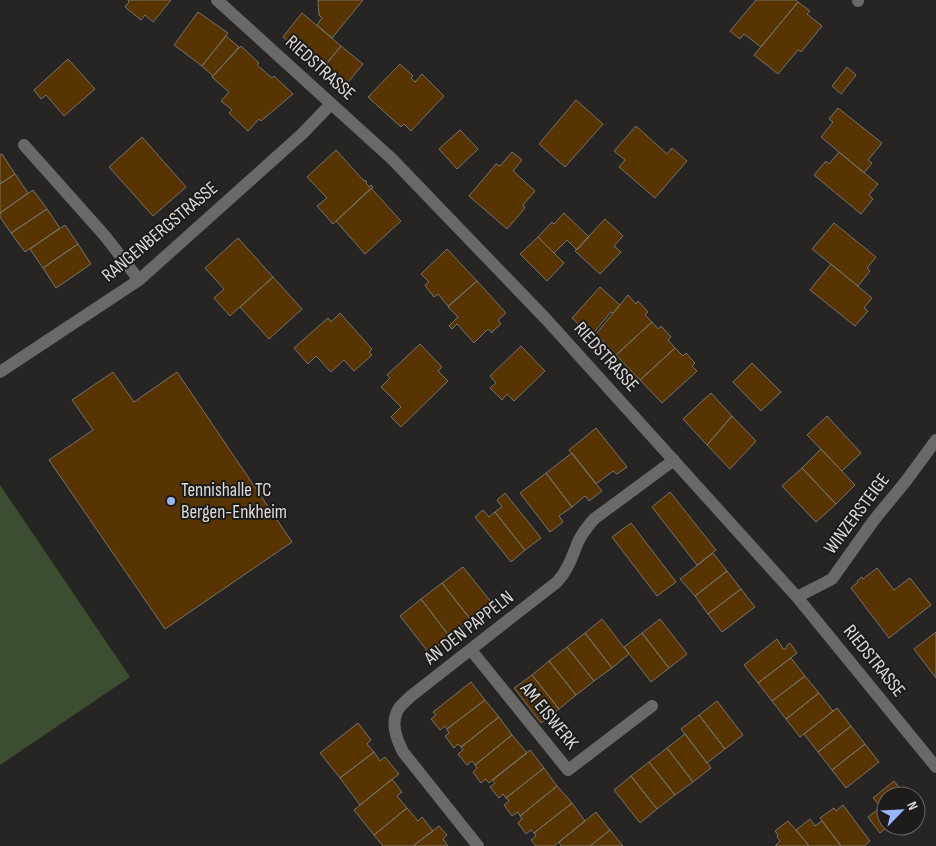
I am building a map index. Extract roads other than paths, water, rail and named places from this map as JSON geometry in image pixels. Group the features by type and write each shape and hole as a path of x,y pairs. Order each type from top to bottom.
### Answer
{"street":[{"name":"RIEDSTRASSE","path":"217,0 392,160 546,319 797,597 936,767"},
{"name":"RANGENBERGSTRASSE","path":"0,372 139,280 302,134 331,104"},
{"path":"24,145 105,236 139,280"},
{"name":"WINZERSTEIGE","path":"797,597 832,579 874,520 906,482 936,440"},
{"name":"AN DEN PAPPELN","path":"478,846 403,752 397,740 395,730 395,717 399,708 411,696 558,582 566,570 578,541 594,519 674,460"},
{"name":"AM EISWERK","path":"471,650 568,770 652,706"}],"place":[{"name":"Tennishalle TC Bergen-Enkheim","path":"171,501"}]}
